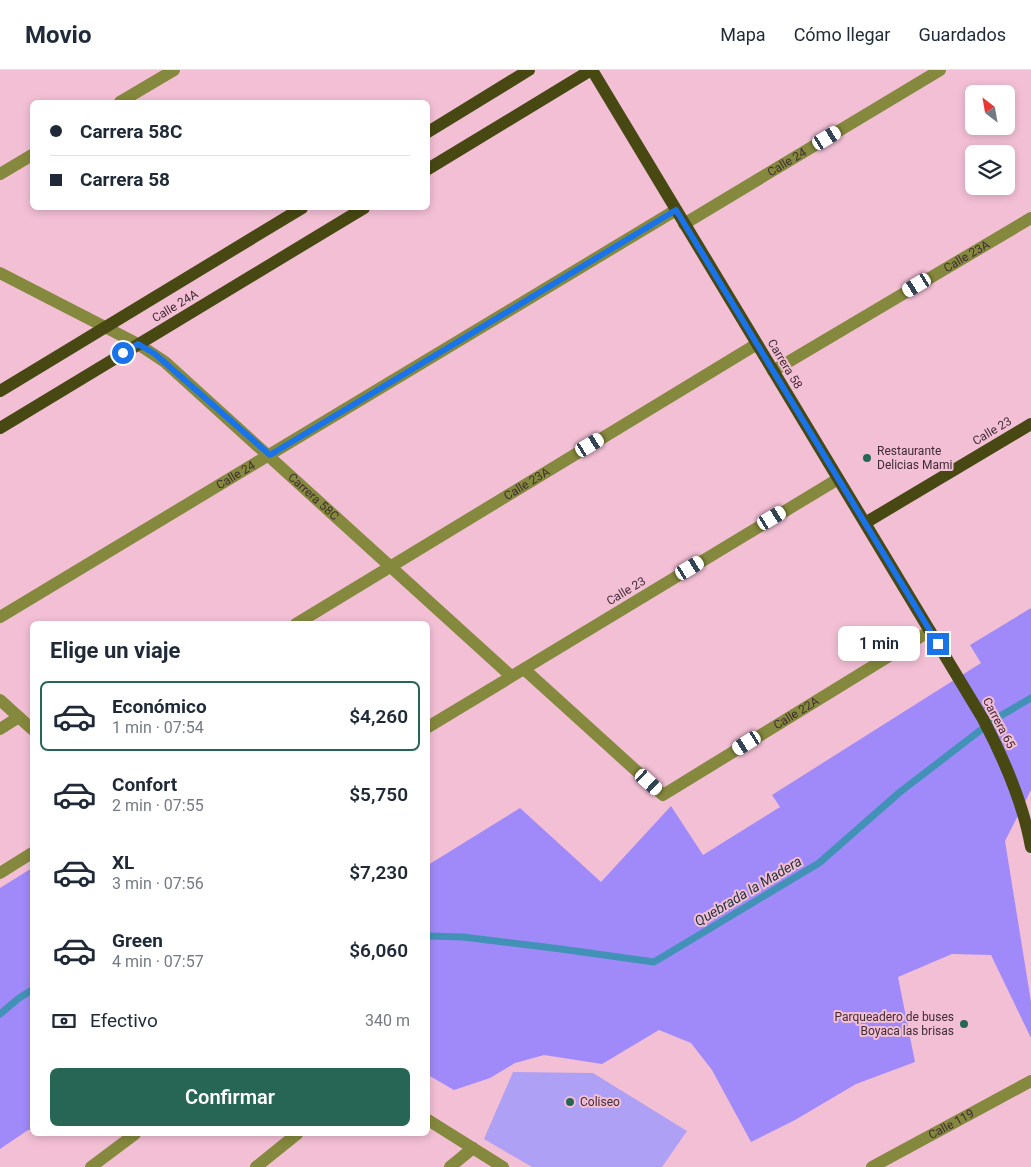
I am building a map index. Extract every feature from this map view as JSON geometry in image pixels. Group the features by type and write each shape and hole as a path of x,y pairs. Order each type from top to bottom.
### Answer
{"main road":[{"path":"430,131 529,70"},
{"path":"430,168 592,70"},
{"name":"Carrera 58","path":"592,70 954,671"},
{"name":"Calle 24A","path":"0,391 299,210"},
{"name":"Calle 24A","path":"0,428 361,210"},
{"name":"Calle 23","path":"865,523 1031,424"},
{"name":"Carrera 65","path":"954,671 996,744 1010,777 1031,847"}],"street":[{"path":"123,100 174,70"},
{"name":"Calle 24","path":"684,224 940,70"},
{"path":"0,174 30,156"},
{"name":"Calle 24","path":"0,617 676,210"},
{"name":"Calle 23A","path":"773,371 1031,218"},
{"name":"Carrera 58C","path":"0,274 138,344 165,362 270,455 511,676"},
{"name":"Calle 23A","path":"301,621 757,344"},
{"name":"Calle 23","path":"430,726 838,479"},
{"name":"Calle 22A","path":"524,669 663,795 930,631"},
{"path":"0,700 30,728"},
{"path":"0,729 19,717"},
{"path":"0,873 30,853"},
{"name":"Calle 119","path":"872,1167 1031,1081"},
{"path":"430,1121 503,1167"},
{"path":"91,1167 132,1136"},
{"path":"256,1167 294,1136"},
{"path":"450,1167 473,1148"}],"shaded area":[{"path":"1031,608 1031,790 1005,841 1031,1002 1031,1038 991,955 952,954 898,977 915,1062 856,1084 795,1120 751,1142 712,1070 691,1043 659,1030 602,1064 544,1055 515,1063 490,1078 454,1090 430,1076 430,864 520,808 601,882 671,806 703,855 780,807 772,795 981,663 970,645"},
{"path":"30,869 30,1130 0,1149 0,888"},
{"name":"Coliseo","path":"513,1072 593,1073 687,1131 662,1167 532,1167 484,1139"}],"waterway":[{"name":"Quebrada la Madera","path":"430,936 463,937 654,962 819,863 900,792 995,719 1031,698"},
{"name":"Quebrada la Madera","path":"0,1014 30,991"}],"place":[{"name":"Restaurante Delicias Mami","path":"867,458"},
{"name":"Parqueadero de buses Boyaca las brisas","path":"964,1024"},
{"name":"Coliseo","path":"570,1102"}],"route":[{"path":"123,353 138,344 155,354 270,455 676,210 938,644"}]}
